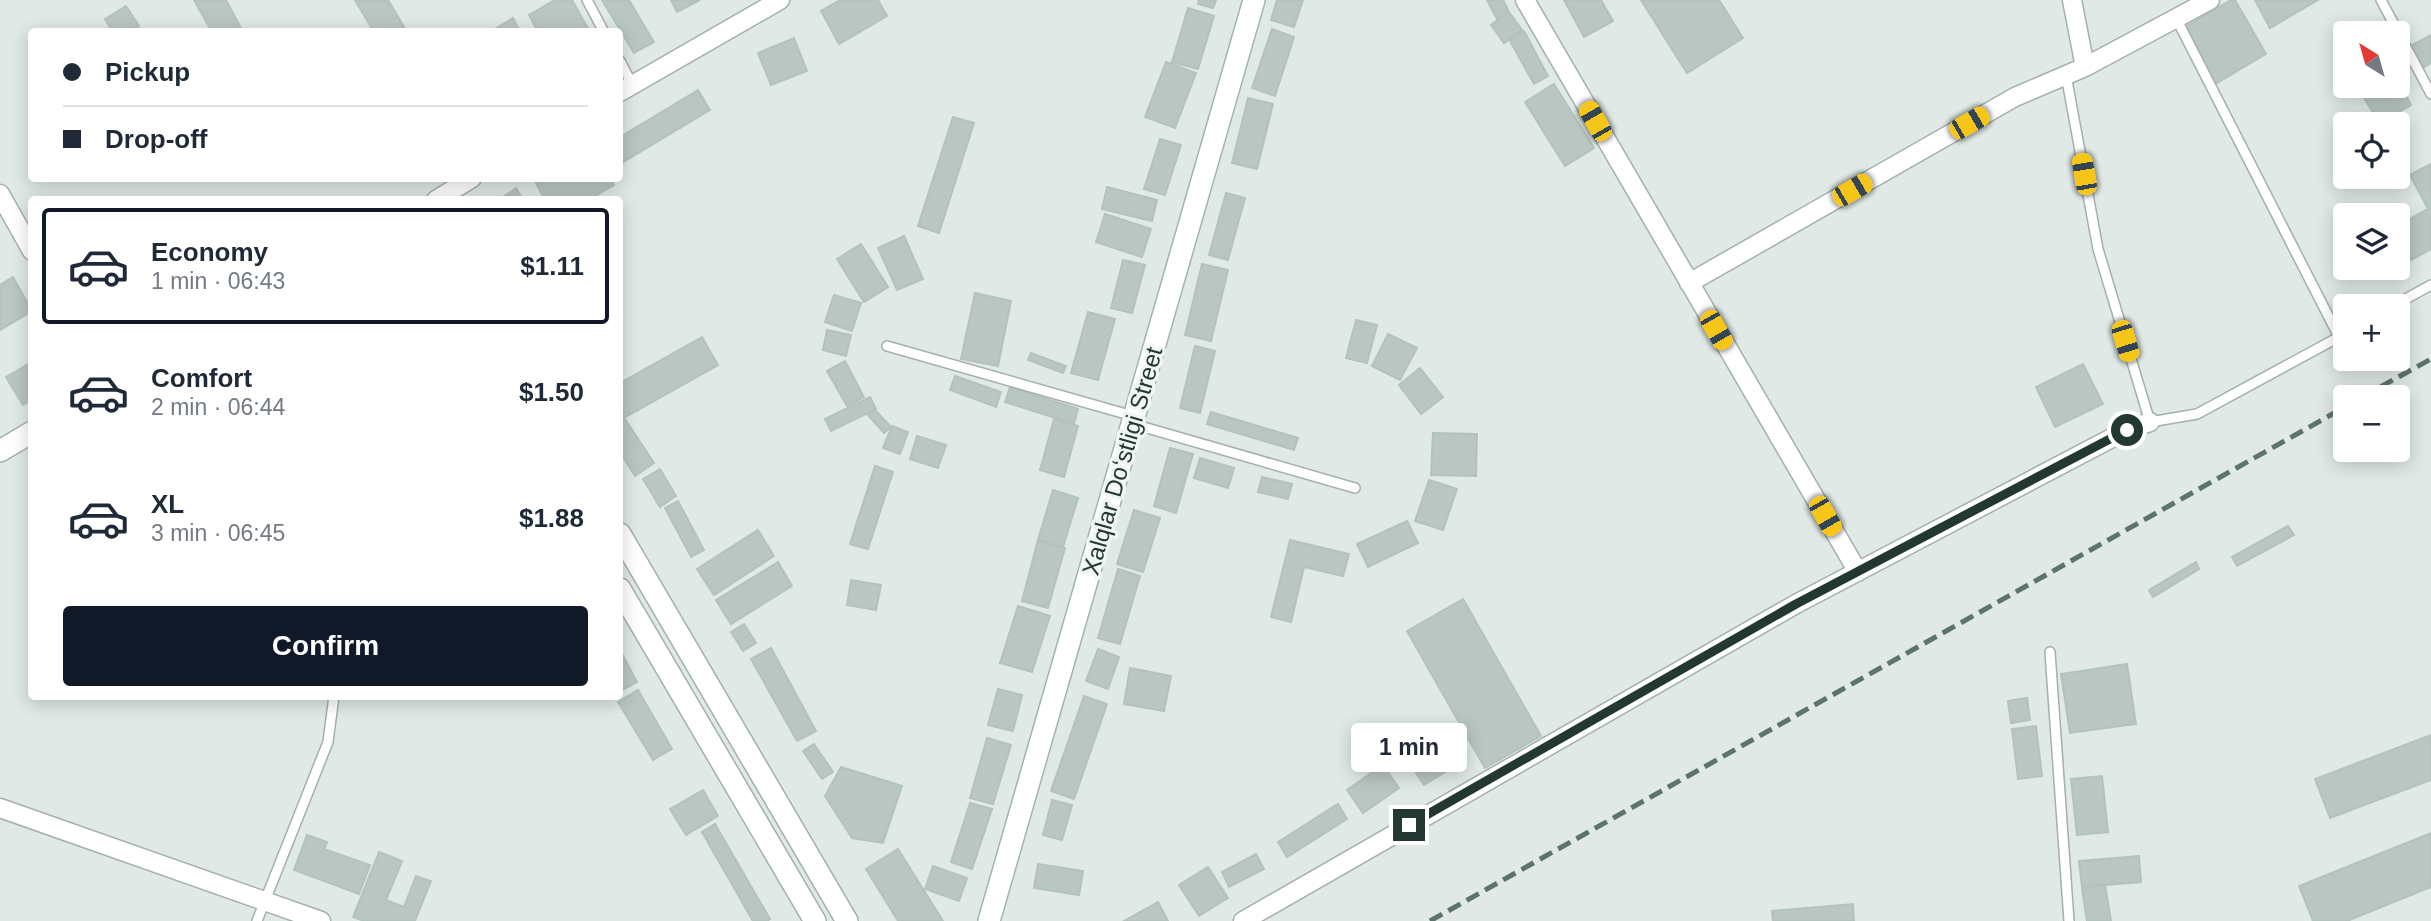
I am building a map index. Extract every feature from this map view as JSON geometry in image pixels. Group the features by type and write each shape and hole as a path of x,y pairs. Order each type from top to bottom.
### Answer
{"main road":[{"name":"Xalqlar Doʻstligi Street","path":"989,921 1254,0"},
{"path":"0,451 28,434"},
{"path":"623,539 847,921"},
{"path":"623,594 815,921"}],"street":[{"path":"626,88 780,0"},
{"path":"2072,0 2085,66"},
{"path":"1689,284 2015,97 2085,66 2210,0"},
{"path":"1529,1 1689,284 1858,572"},
{"path":"443,196 465,182"},
{"path":"0,194 28,244"},
{"path":"1243,921 1771,618 2127,430 2150,422"},
{"path":"0,808 321,921"}],"lane":[{"path":"587,0 602,28"},
{"path":"2381,0 2431,94"},
{"path":"2176,18 2333,318"},
{"path":"2066,75 2098,249 2150,422 2197,414 2333,340"},
{"path":"2410,297 2431,285"},
{"path":"887,346 1355,488"},
{"path":"2050,652 2069,921"},
{"path":"257,921 328,742 333,700"}],"building":[{"path":"194,0 226,0 241,28 210,28"},
{"path":"355,0 388,0 405,28 372,28"},
{"path":"555,0 572,0 588,28 536,28 529,15"},
{"path":"602,0 629,0 654,42 634,53 623,35 623,28 619,28"},
{"path":"671,0 700,0 677,12"},
{"path":"840,0 878,0 887,16 839,44 821,11"},
{"path":"1199,0 1216,0 1213,8 1198,4"},
{"path":"1277,0 1303,0 1294,27 1271,20"},
{"path":"1487,0 1503,0 1509,12 1497,19"},
{"path":"1564,0 1601,0 1613,21 1584,37"},
{"path":"1641,0 1719,0 1743,38 1687,73"},
{"path":"2235,0 2266,54 2215,84 2183,28"},
{"path":"2255,0 2318,0 2270,28"},
{"path":"126,6 139,26 111,28 105,19"},
{"path":"1188,8 1214,16 1198,69 1172,62"},
{"path":"1509,12 1522,30 1504,43 1491,25"},
{"path":"513,18 518,28 497,28"},
{"path":"1272,29 1294,37 1275,96 1252,88"},
{"path":"1524,31 1548,76 1534,84 1509,39"},
{"path":"2431,35 2431,63 2421,69 2410,46"},
{"path":"794,38 807,71 771,85 758,53"},
{"path":"1166,62 1196,73 1175,128 1145,117"},
{"path":"1554,84 1594,148 1565,166 1525,102"},
{"path":"698,90 710,110 623,162 623,135"},
{"path":"1248,98 1273,104 1257,169 1232,163"},
{"path":"2364,98 2407,98 2411,105 2399,112 2372,112"},
{"path":"953,117 974,123 939,233 918,226"},
{"path":"1160,139 1181,145 1165,195 1144,189"},
{"path":"2431,164 2431,249 2411,260 2410,219 2428,209 2410,175"},
{"path":"612,182 614,185 595,196 543,196 536,183"},
{"path":"1107,187 1157,200 1152,221 1102,209"},
{"path":"516,188 521,196 505,196"},
{"path":"1226,193 1245,198 1228,260 1209,255"},
{"path":"1105,214 1151,229 1142,257 1096,242"},
{"path":"904,236 923,279 897,290 878,248"},
{"path":"861,244 888,287 864,302 837,259"},
{"path":"1123,260 1145,265 1132,313 1111,308"},
{"path":"1202,264 1228,270 1211,341 1185,335"},
{"path":"13,277 28,304 28,313 0,330 0,285"},
{"path":"975,293 1011,301 998,366 961,359"},
{"path":"834,295 861,303 852,331 825,322"},
{"path":"1088,312 1115,319 1098,380 1071,373"},
{"path":"1356,320 1377,325 1367,363 1346,358"},
{"path":"827,330 851,335 846,356 823,350"},
{"path":"1388,334 1417,348 1400,380 1372,366"},
{"path":"702,337 718,365 623,418 623,381"},
{"path":"1195,346 1215,351 1200,413 1180,408"},
{"path":"1031,353 1066,366 1063,373 1028,360"},
{"path":"845,361 864,397 847,406 827,371"},
{"path":"28,364 28,402 23,405 6,377"},
{"path":"2083,364 2103,404 2055,427 2036,387"},
{"path":"1420,368 1443,397 1421,414 1399,385"},
{"path":"955,376 1001,392 996,407 950,390"},
{"path":"1010,387 1078,409 1074,424 1005,402"},
{"path":"870,397 876,409 831,431 825,419"},
{"path":"874,409 891,427 884,433 868,415"},
{"path":"1211,412 1298,438 1294,450 1207,424"},
{"path":"623,416 654,463 635,476 623,457"},
{"path":"1054,419 1078,426 1064,477 1040,470"},
{"path":"892,426 908,432 900,454 883,448"},
{"path":"1433,433 1477,434 1476,476 1431,475"},
{"path":"917,436 946,445 938,468 910,459"},
{"path":"1170,448 1193,454 1176,513 1154,506"},
{"path":"1200,458 1234,468 1228,488 1194,478"},
{"path":"875,466 893,472 868,549 850,544"},
{"path":"660,469 676,496 660,507 643,479"},
{"path":"1262,477 1292,484 1288,499 1258,492"},
{"path":"1429,480 1457,489 1443,530 1415,521"},
{"path":"1053,490 1078,498 1063,547 1038,540"},
{"path":"678,501 704,550 691,557 665,508"},
{"path":"1134,510 1160,518 1143,572 1117,564"},
{"path":"1407,521 1418,543 1368,567 1357,544"},
{"path":"2288,526 2294,535 2237,566 2232,557"},
{"path":"758,530 774,556 714,595 697,569"},
{"path":"1038,540 1065,548 1048,608 1022,601"},
{"path":"1290,540 1349,554 1343,576 1304,567 1291,622 1271,617"},
{"path":"778,562 792,586 731,624 716,600"},
{"path":"2196,562 2199,569 2153,597 2149,590"},
{"path":"1118,569 1140,576 1120,644 1098,638"},
{"path":"851,580 881,585 876,610 847,605"},
{"path":"1463,599 1541,736 1485,768 1407,631"},
{"path":"1018,606 1050,616 1032,672 1000,663"},
{"path":"744,624 756,643 743,651 731,632"},
{"path":"771,648 816,731 797,741 751,659"},
{"path":"1098,649 1119,657 1108,689 1086,681"},
{"path":"623,656 637,682 623,689"},
{"path":"2127,664 2136,724 2070,733 2061,674"},
{"path":"1130,668 1171,676 1164,711 1124,704"},
{"path":"998,689 1022,695 1013,731 988,725"},
{"path":"638,690 672,749 653,760 618,702"},
{"path":"1084,696 1107,704 1074,799 1051,791"},
{"path":"2027,698 2030,720 2011,723 2008,701"},
{"path":"2036,726 2042,776 2018,779 2012,729"},
{"path":"1446,735 1463,761 1424,785 1407,759"},
{"path":"2431,735 2431,780 2330,818 2315,779"},
{"path":"987,738 1011,745 993,804 970,798"},
{"path":"814,744 833,772 822,779 803,751"},
{"path":"1383,765 1399,788 1363,813 1347,790"},
{"path":"841,767 902,786 883,843 852,838 825,796"},
{"path":"2102,776 2108,832 2077,835 2071,779"},
{"path":"703,790 718,816 686,835 670,809"},
{"path":"1052,800 1072,805 1062,840 1043,835"},
{"path":"970,803 992,809 972,869 951,862"},
{"path":"1338,804 1347,819 1287,857 1278,842"},
{"path":"715,824 770,919 767,921 753,921 702,832"},
{"path":"2431,833 2431,887 2347,921 2313,921 2299,886"},
{"path":"307,835 327,842 324,849 370,865 359,894 294,870"},
{"path":"898,849 943,921 898,921 866,869"},
{"path":"379,852 402,861 386,900 404,907 416,876 431,881 415,921 364,921 353,917"},
{"path":"1256,854 1264,869 1229,887 1222,872"},
{"path":"2139,856 2141,882 2082,887 2079,861"},
{"path":"1038,864 1083,871 1079,895 1034,888"},
{"path":"933,866 967,878 959,901 925,889"},
{"path":"1208,867 1228,898 1199,916 1179,885"},
{"path":"2105,884 2111,921 2087,921 2082,888"},
{"path":"1158,902 1168,921 1124,921"},
{"path":"1853,904 1854,921 1773,921 1772,911"}],"railway":[{"path":"2384,385 2431,359"},
{"path":"1430,921 2333,414"}],"route":[{"path":"1409,825 1796,604 2127,430"}]}
